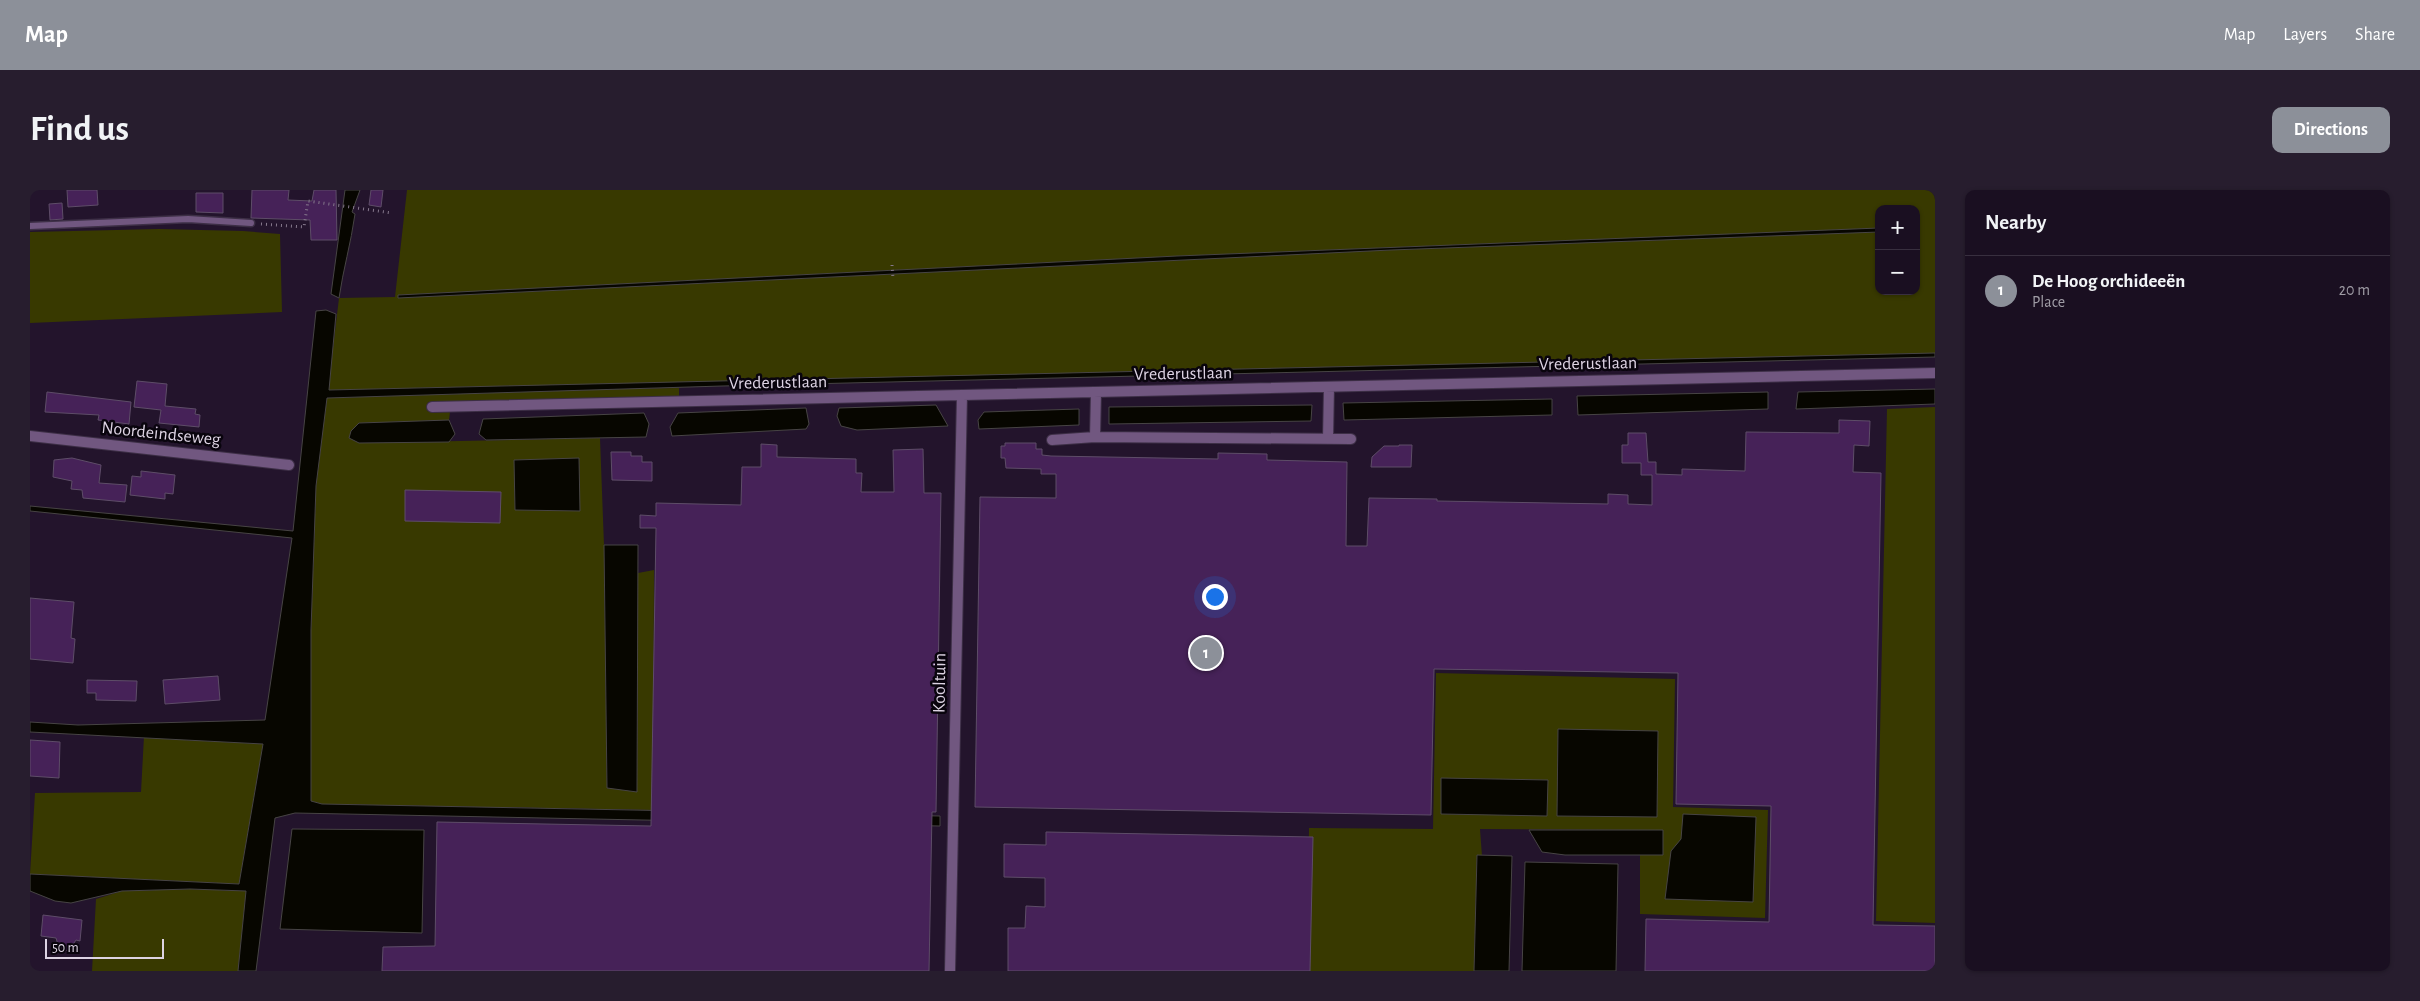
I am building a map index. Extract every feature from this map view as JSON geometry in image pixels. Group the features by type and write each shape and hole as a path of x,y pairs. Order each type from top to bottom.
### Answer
{"street":[{"name":"Vrederustlaan","path":"432,407 1935,373"},
{"path":"1328,439 1329,386"},
{"path":"1095,437 1096,392"},
{"name":"Kooltuin","path":"950,971 962,395"},
{"name":"Noordeindseweg","path":"30,436 289,465"},
{"path":"1052,440 1095,437 1351,440"}],"lane":[{"path":"30,226 188,219 251,223"}],"path":[{"path":"251,223 304,227 308,201 392,213"},
{"path":"892,265 893,278"}],"shaded area":[{"path":"345,190 360,190 352,212 355,214 339,298 331,294"},
{"path":"407,190 1935,190 1935,354 328,391 339,298 395,297"},
{"path":"1875,228 1875,232 1391,250 398,298 398,295 1177,256"},
{"path":"159,229 280,234 282,312 30,323 30,232"},
{"path":"326,310 336,314 329,390 1935,353 1935,357 722,386 327,398 316,486 311,630 311,801 322,804 940,816 940,826 295,813 275,818 256,971 238,971 246,891 190,889 122,891 71,903 55,901 30,891 30,874 239,884 263,744 30,732 30,722 78,725 265,720 292,538 30,511 30,506 293,531 316,311"},
{"path":"679,388 679,396 428,402 427,411 450,412 449,420 359,423 349,437 360,443 600,438 604,545 607,788 637,791 638,573 654,570 653,810 322,804 311,801 311,630 316,486 327,398 549,390"},
{"path":"1935,389 1935,404 1796,409 1798,392"},
{"path":"1768,392 1768,409 1578,415 1577,396"},
{"path":"1552,399 1552,415 1344,420 1343,403"},
{"path":"936,405 948,426 857,430 841,426 837,416 839,408"},
{"path":"1312,405 1311,421 1109,424 1109,407"},
{"path":"1935,407 1935,923 1876,921 1887,409"},
{"path":"806,408 809,424 806,429 672,436 670,427 678,413"},
{"path":"1079,409 1079,425 979,429 978,420 984,412"},
{"path":"644,413 649,424 646,437 486,440 479,434 483,419"},
{"path":"449,420 455,434 449,442 359,443 349,438 351,431 359,423"},
{"path":"579,458 580,511 515,510 514,460"},
{"path":"604,545 638,545 637,792 607,788"},
{"path":"1436,673 1675,679 1673,807 1768,810 1765,918 1640,914 1640,855 1663,855 1663,830 1480,829 1482,856 1477,856 1474,971 1307,971 1309,828 1433,829"},
{"path":"1558,729 1658,731 1657,817 1557,816"},
{"path":"144,736 263,744 239,884 30,874 35,793 141,792"},
{"path":"1441,778 1548,780 1547,816 1441,814"},
{"path":"1683,814 1756,817 1753,902 1665,899 1671,851 1681,839"},
{"path":"292,829 424,830 422,933 280,929"},
{"path":"1529,830 1663,830 1663,855 1565,855 1542,852"},
{"path":"1477,855 1512,856 1509,971 1474,971"},
{"path":"1525,862 1618,864 1616,971 1522,971"},
{"path":"190,889 246,891 238,971 92,971 96,899 122,891"}],"building":[{"path":"67,190 97,190 98,205 68,207"},
{"path":"252,190 289,190 288,200 312,201 314,190 336,190 337,240 311,240 310,220 251,218"},
{"path":"371,190 383,190 381,207 369,205"},
{"path":"196,193 223,193 223,213 196,212"},
{"path":"62,203 63,219 50,220 49,204"},
{"path":"137,381 167,384 165,406 196,409 195,414 200,415 199,427 159,423 161,410 134,407"},
{"path":"47,392 131,402 129,424 98,420 99,415 45,412"},
{"path":"1839,420 1870,421 1869,446 1854,445 1853,472 1881,473 1873,925 1935,926 1935,971 1645,971 1646,919 1769,922 1771,806 1676,804 1678,673 1434,669 1431,815 975,807 980,497 1056,498 1056,474 1041,474 1041,469 1006,468 1005,458 1001,458 1001,446 1005,446 1005,443 1036,443 1036,449 1042,449 1042,455 1051,456 1218,459 1218,453 1267,454 1267,460 1347,462 1346,546 1367,546 1369,498 1608,504 1608,494 1628,495 1628,504 1652,505 1652,475 1641,475 1641,463 1622,463 1622,445 1628,445 1628,433 1646,433 1648,462 1656,462 1656,474 1682,475 1682,469 1745,471 1746,432 1839,433"},
{"path":"761,444 777,445 777,457 856,459 856,473 862,473 861,492 894,492 893,450 923,449 924,493 941,493 936,812 932,812 929,971 382,971 383,947 435,946 437,822 651,826 656,528 640,528 640,515 656,516 656,503 741,505 742,467 761,467"},
{"path":"1412,445 1411,467 1371,467 1372,457 1384,446"},
{"path":"611,452 631,452 631,456 642,456 642,462 652,462 652,481 612,480"},
{"path":"72,458 101,465 99,483 127,485 125,502 83,498 82,490 71,489 72,481 53,477 54,460"},
{"path":"141,471 175,475 173,494 165,493 165,499 130,495 132,476 141,477"},
{"path":"405,490 501,492 500,523 405,521"},
{"path":"30,598 74,602 71,638 75,639 73,663 30,659"},
{"path":"218,676 220,700 165,704 163,680"},
{"path":"87,680 137,681 136,701 96,700 96,693 87,693"},
{"path":"30,740 60,742 59,778 30,776"},
{"path":"1046,832 1313,837 1310,971 1008,971 1008,928 1025,928 1026,906 1045,907 1045,878 1004,877 1004,844 1046,845"},
{"path":"43,915 82,920 80,941 76,940 70,949 65,951 59,948 56,938 41,936"}],"place":[{"name":"De Hoog orchideeën","path":"1206,653"}]}
